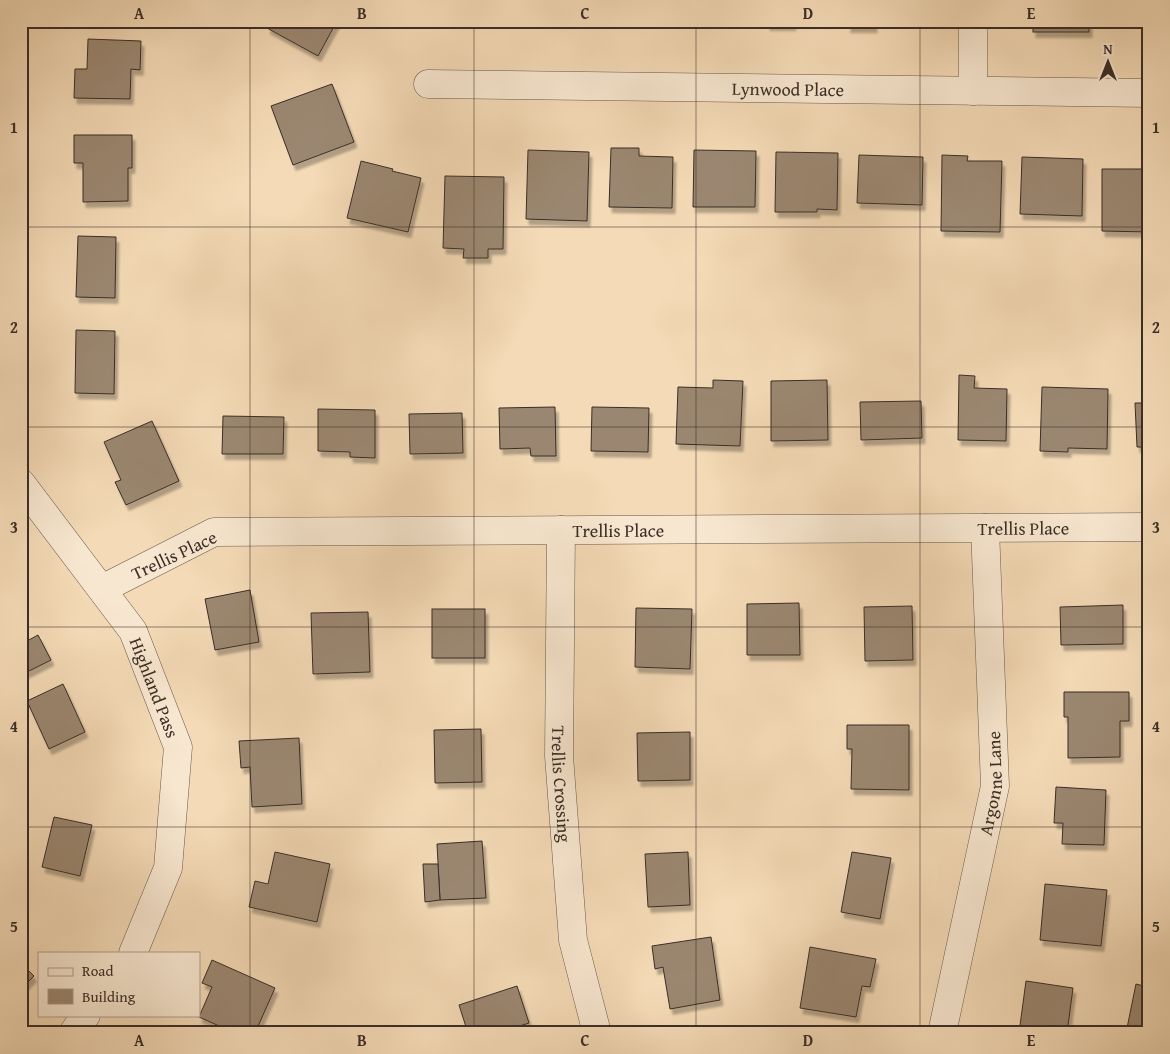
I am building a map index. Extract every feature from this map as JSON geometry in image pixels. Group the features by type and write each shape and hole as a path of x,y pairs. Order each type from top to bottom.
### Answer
{"street":[{"path":"973,21 973,91"},
{"name":"Lynwood Place","path":"428,84 1149,93"},
{"name":"Highland Pass","path":"21,483 133,631 178,747 168,868 133,952"},
{"name":"Trellis Place","path":"102,589 214,532 1149,527"},
{"name":"Argonne Lane","path":"942,1033 995,786 985,528"},
{"name":"Trellis Crossing","path":"561,530 560,765 573,940 597,1033"},
{"path":"73,1033 85,1016"}],"building":[{"path":"271,21 337,21 318,56 267,28"},
{"path":"767,21 829,21 793,22 793,25 767,25"},
{"path":"848,21 874,21 874,27 848,27"},
{"path":"1033,21 1089,21 1089,32 1033,32"},
{"path":"88,39 141,41 140,70 131,69 130,99 74,98 75,69 87,69"},
{"path":"332,84 354,142 293,165 271,106"},
{"path":"74,135 132,135 132,168 128,168 128,201 83,202 83,163 74,163"},
{"path":"611,148 639,148 639,156 673,157 672,208 609,207"},
{"path":"528,150 589,152 587,221 526,219"},
{"path":"694,150 756,151 755,207 693,207"},
{"path":"776,152 838,153 837,210 817,209 817,212 775,212"},
{"path":"859,155 923,157 922,205 857,203"},
{"path":"942,155 968,156 967,161 1002,161 1000,232 941,231"},
{"path":"1022,157 1083,159 1082,216 1020,214"},
{"path":"361,161 421,178 408,232 347,218"},
{"path":"1102,169 1149,169 1149,232 1102,231"},
{"path":"445,176 504,177 503,249 488,249 488,258 463,258 464,249 443,248"},
{"path":"78,236 116,237 115,298 76,297"},
{"path":"76,330 115,331 114,394 75,393"},
{"path":"959,375 975,376 974,388 1007,389 1006,441 958,440"},
{"path":"713,380 743,381 740,446 676,444 678,387 713,388"},
{"path":"827,380 828,440 771,441 771,381"},
{"path":"1042,387 1108,389 1107,449 1068,448 1068,452 1040,451"},
{"path":"921,401 922,438 861,440 860,402"},
{"path":"1135,403 1149,403 1149,447 1137,447"},
{"path":"555,407 556,456 531,456 530,448 500,449 499,408"},
{"path":"592,407 649,408 648,452 591,451"},
{"path":"318,409 375,410 375,458 350,457 350,452 318,451"},
{"path":"462,413 463,453 410,454 409,414"},
{"path":"223,416 284,417 283,454 222,454"},
{"path":"152,421 179,481 126,505 115,482 121,480 104,442"},
{"path":"250,590 259,642 215,650 205,599"},
{"path":"799,603 800,655 747,655 747,604"},
{"path":"1123,605 1123,644 1061,645 1060,607"},
{"path":"912,606 913,660 865,661 864,607"},
{"path":"636,608 692,609 690,669 635,667"},
{"path":"432,609 485,609 485,658 432,658"},
{"path":"368,612 370,672 313,674 311,613"},
{"path":"21,631 27,641 38,635 51,660 21,675"},
{"path":"63,684 85,732 49,749 27,701"},
{"path":"1064,692 1129,692 1129,721 1120,721 1120,757 1068,758 1068,717 1064,717"},
{"path":"847,725 909,725 909,790 851,789 852,749 847,749"},
{"path":"481,729 482,782 435,783 434,730"},
{"path":"690,732 690,780 638,781 637,733"},
{"path":"299,738 302,804 252,807 250,767 241,768 239,741"},
{"path":"1056,787 1106,790 1104,845 1062,844 1063,823 1054,823"},
{"path":"54,817 92,825 80,876 42,867"},
{"path":"482,841 486,898 440,900 437,844"},
{"path":"275,852 330,864 317,922 249,907 255,881 268,884"},
{"path":"688,852 690,905 648,907 645,854"},
{"path":"852,852 891,858 880,919 841,912"},
{"path":"423,864 438,864 440,900 425,902"},
{"path":"1045,884 1107,890 1101,946 1040,940"},
{"path":"711,937 720,1000 670,1009 663,967 655,969 652,946"},
{"path":"810,947 876,959 870,987 862,986 856,1017 800,1008"},
{"path":"212,960 275,988 255,1033 235,1033 199,1017 212,987 202,983"},
{"path":"21,963 34,976 21,989"},
{"path":"1026,981 1073,988 1067,1033 1019,1033"},
{"path":"1149,982 1149,1033 1126,1033 1136,984 1148,987"},
{"path":"517,986 529,1023 498,1033 468,1033 459,1005"}]}
